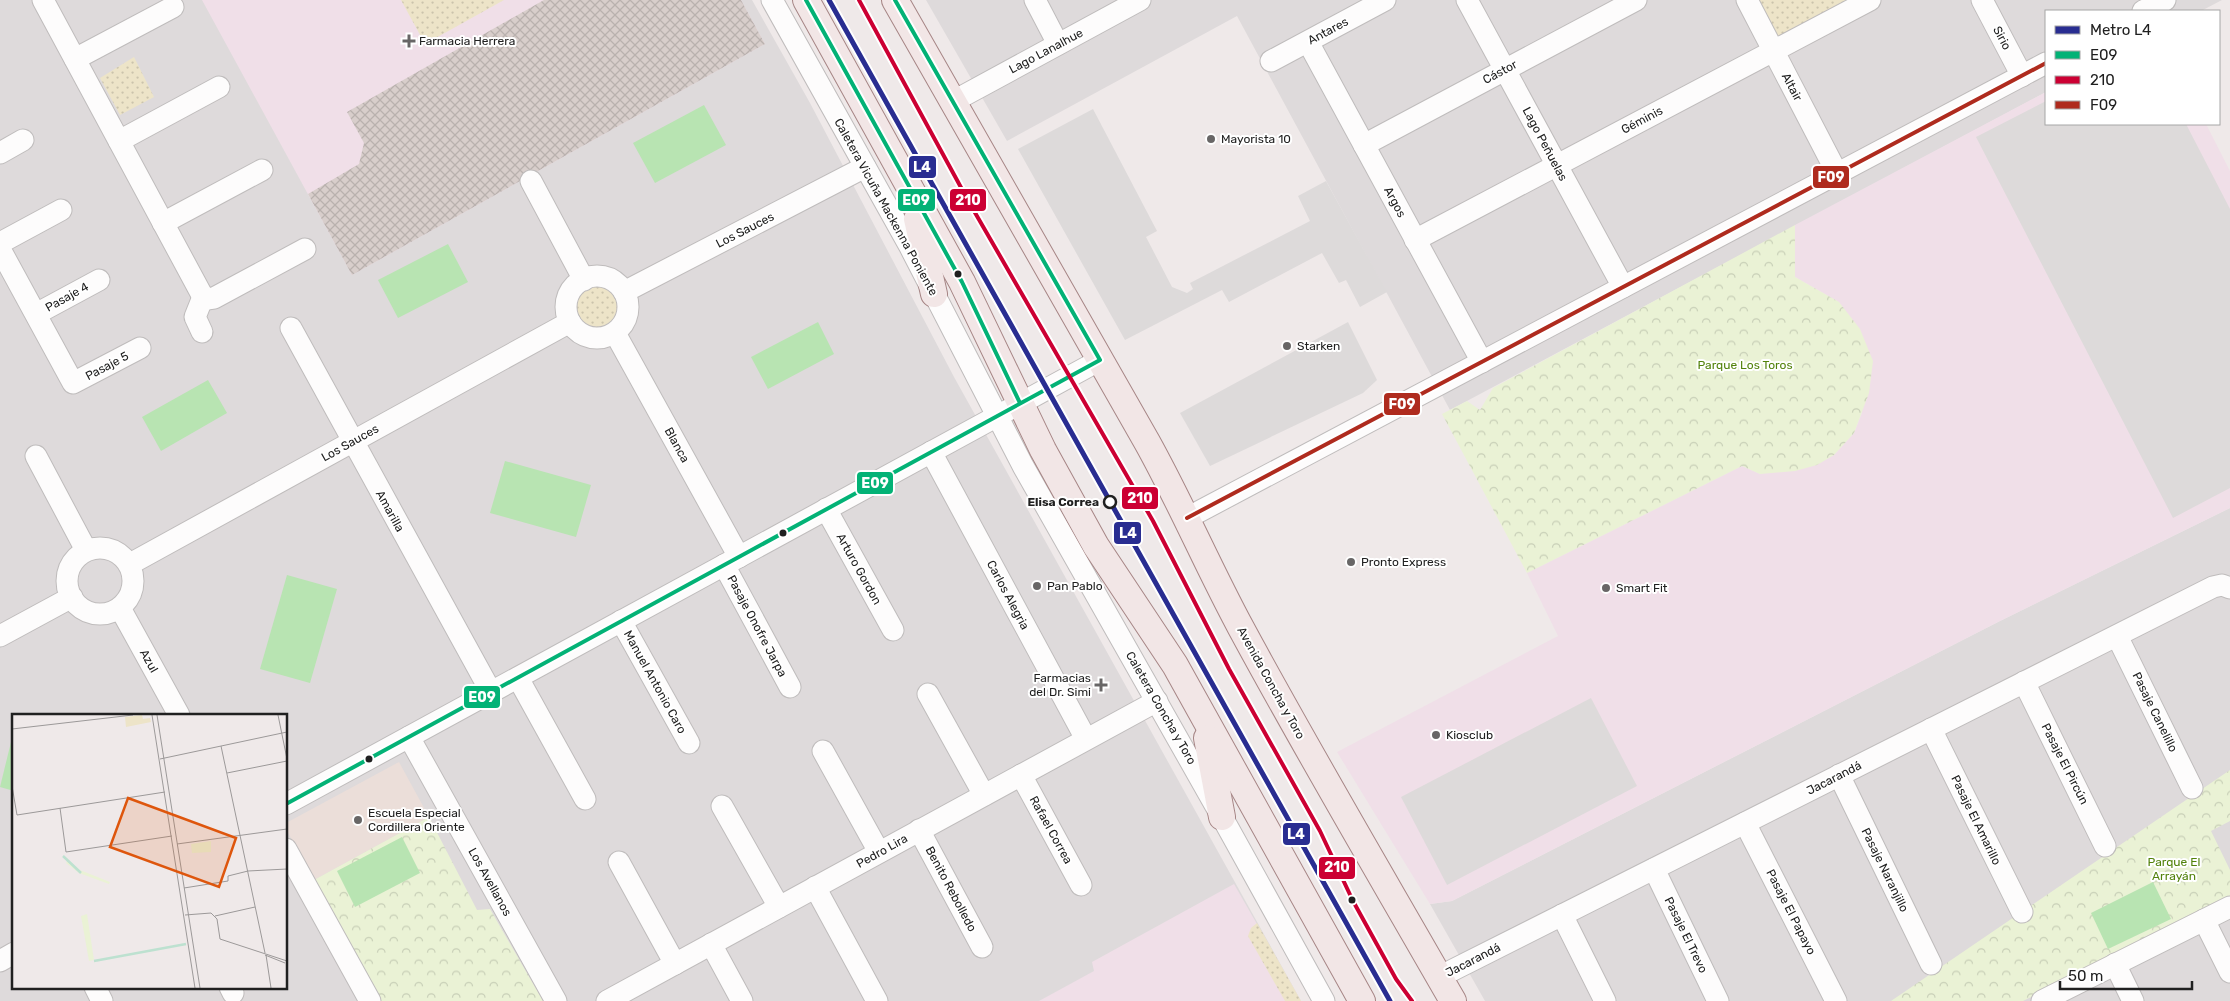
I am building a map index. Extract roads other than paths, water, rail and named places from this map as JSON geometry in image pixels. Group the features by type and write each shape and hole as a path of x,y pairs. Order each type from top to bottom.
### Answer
{"main road":[{"path":"806,0 979,316 1043,450 1096,546 1127,596 1158,638 1200,708 1362,1001"},
{"name":"Avenida Concha y Toro","path":"898,1 952,102 1100,360 1187,518 1226,599 1298,731 1453,1001"},
{"path":"911,189 934,294"},
{"path":"1200,708 1222,817"}],"street":[{"path":"44,0 203,297 210,299 305,249"},
{"name":"Caletera Vicuña Mackenna Poniente","path":"772,0 910,247 996,416"},
{"path":"1035,0 1058,44"},
{"name":"Lago Lanalhue","path":"952,102 1140,0"},
{"name":"Antares","path":"1271,62 1385,0"},
{"name":"Lago Peñuelas","path":"1467,0 1623,287"},
{"name":"Cástor","path":"1364,144 1636,0"},
{"name":"Altair","path":"1747,0 1837,173"},
{"name":"Géminis","path":"1416,240 1870,0"},
{"name":"Sirio","path":"1982,0 2022,76"},
{"path":"2145,10 2164,0"},
{"path":"75,59 173,7"},
{"name":"Argos","path":"1308,42 1482,362"},
{"path":"1187,518 2045,64"},
{"path":"119,141 218,88"},
{"path":"0,153 23,140"},
{"name":"Los Sauces","path":"624,292 865,167"},
{"path":"163,223 262,170"},
{"path":"531,181 584,280"},
{"path":"0,243 61,210"},
{"path":"0,248 36,314"},
{"path":"602,277 611,280 624,292 628,301 626,318 615,332 606,337 590,337 577,330 570,322 567,313 567,303 576,285 584,280 602,277"},
{"name":"Pasaje 4","path":"36,314 99,280"},
{"path":"202,332 195,316 203,297"},
{"name":"Pasaje 5","path":"36,314 73,383 140,348"},
{"name":"Los Sauces","path":"130,564 570,322"},
{"name":"Amarilla","path":"291,328 491,692"},
{"name":"Blanca","path":"615,332 731,561"},
{"path":"288,803 1100,360"},
{"name":"Caletera Concha y Toro","path":"996,416 1157,700 1324,1001"},
{"name":"Carlos Alegria","path":"931,452 1086,739"},
{"path":"36,456 86,550"},
{"name":"Arturo Gordon","path":"826,509 894,630"},
{"path":"97,547 109,548 122,555 130,564 134,578 132,590 128,600 120,608 112,612 100,614 85,611 75,604 66,581 70,565 86,550 97,547"},
{"name":"Pasaje Onofre Jarpa","path":"731,561 790,687"},
{"name":"Jacarandá","path":"1439,977 2213,588 2229,585"},
{"path":"0,636 72,598"},
{"name":"Azul","path":"120,608 178,714"},
{"name":"Manuel Antonio Caro","path":"621,621 689,743"},
{"name":"Pasaje Canelillo","path":"2117,636 2192,788"},
{"path":"518,678 585,799"},
{"name":"Pasaje El Pircún","path":"2024,682 2106,846"},
{"path":"928,694 984,795"},
{"name":"Pedro Lira","path":"607,1001 1157,700"},
{"name":"Pasaje El Amarillo","path":"1931,729 2022,912"},
{"name":"Los Avellanos","path":"409,737 556,1001"},
{"path":"823,751 879,852"},
{"name":"Rafael Correa","path":"1021,775 1081,884"},
{"name":"Pasaje Naranjillo","path":"1839,776 1931,964"},
{"path":"722,806 779,907"},
{"name":"Pasaje El Papayo","path":"1745,823 1836,1001"},
{"name":"Benito Rebolledo","path":"919,830 982,947"},
{"path":"288,853 370,1001"},
{"path":"619,862 675,964"},
{"name":"Pasaje El Trevo","path":"1654,868 1718,1001"},
{"path":"815,887 877,1001"},
{"path":"2042,1001 2230,906"},
{"path":"1562,915 1605,1001"},
{"path":"2204,920 2230,972"},
{"path":"710,944 742,1001"},
{"path":"0,961 12,954"},
{"path":"2115,964 2133,1001"},
{"path":"96,988 102,1001"}],"metro line":[{"name":"L4","path":"829,0 1390,1001"}],"place":[{"name":"Farmacia Herrera","path":"409,41"},
{"name":"Mayorista 10","path":"1211,139"},
{"name":"Starken","path":"1287,346"},
{"name":"Elisa Correa","path":"1110,502"},
{"name":"Pronto Express","path":"1351,562"},
{"name":"Pan Pablo","path":"1037,586"},
{"name":"Smart Fit","path":"1606,588"},
{"name":"Farmacias del Dr. Simi","path":"1101,685"},
{"name":"Kiosclub","path":"1436,735"},
{"name":"Escuela Especial Cordillera Oriente","path":"358,820"}],"park label":[{"name":"Parque Los Toros","path":"1745,365"},
{"name":"Parque El Arrayán","path":"2174,869"}]}
